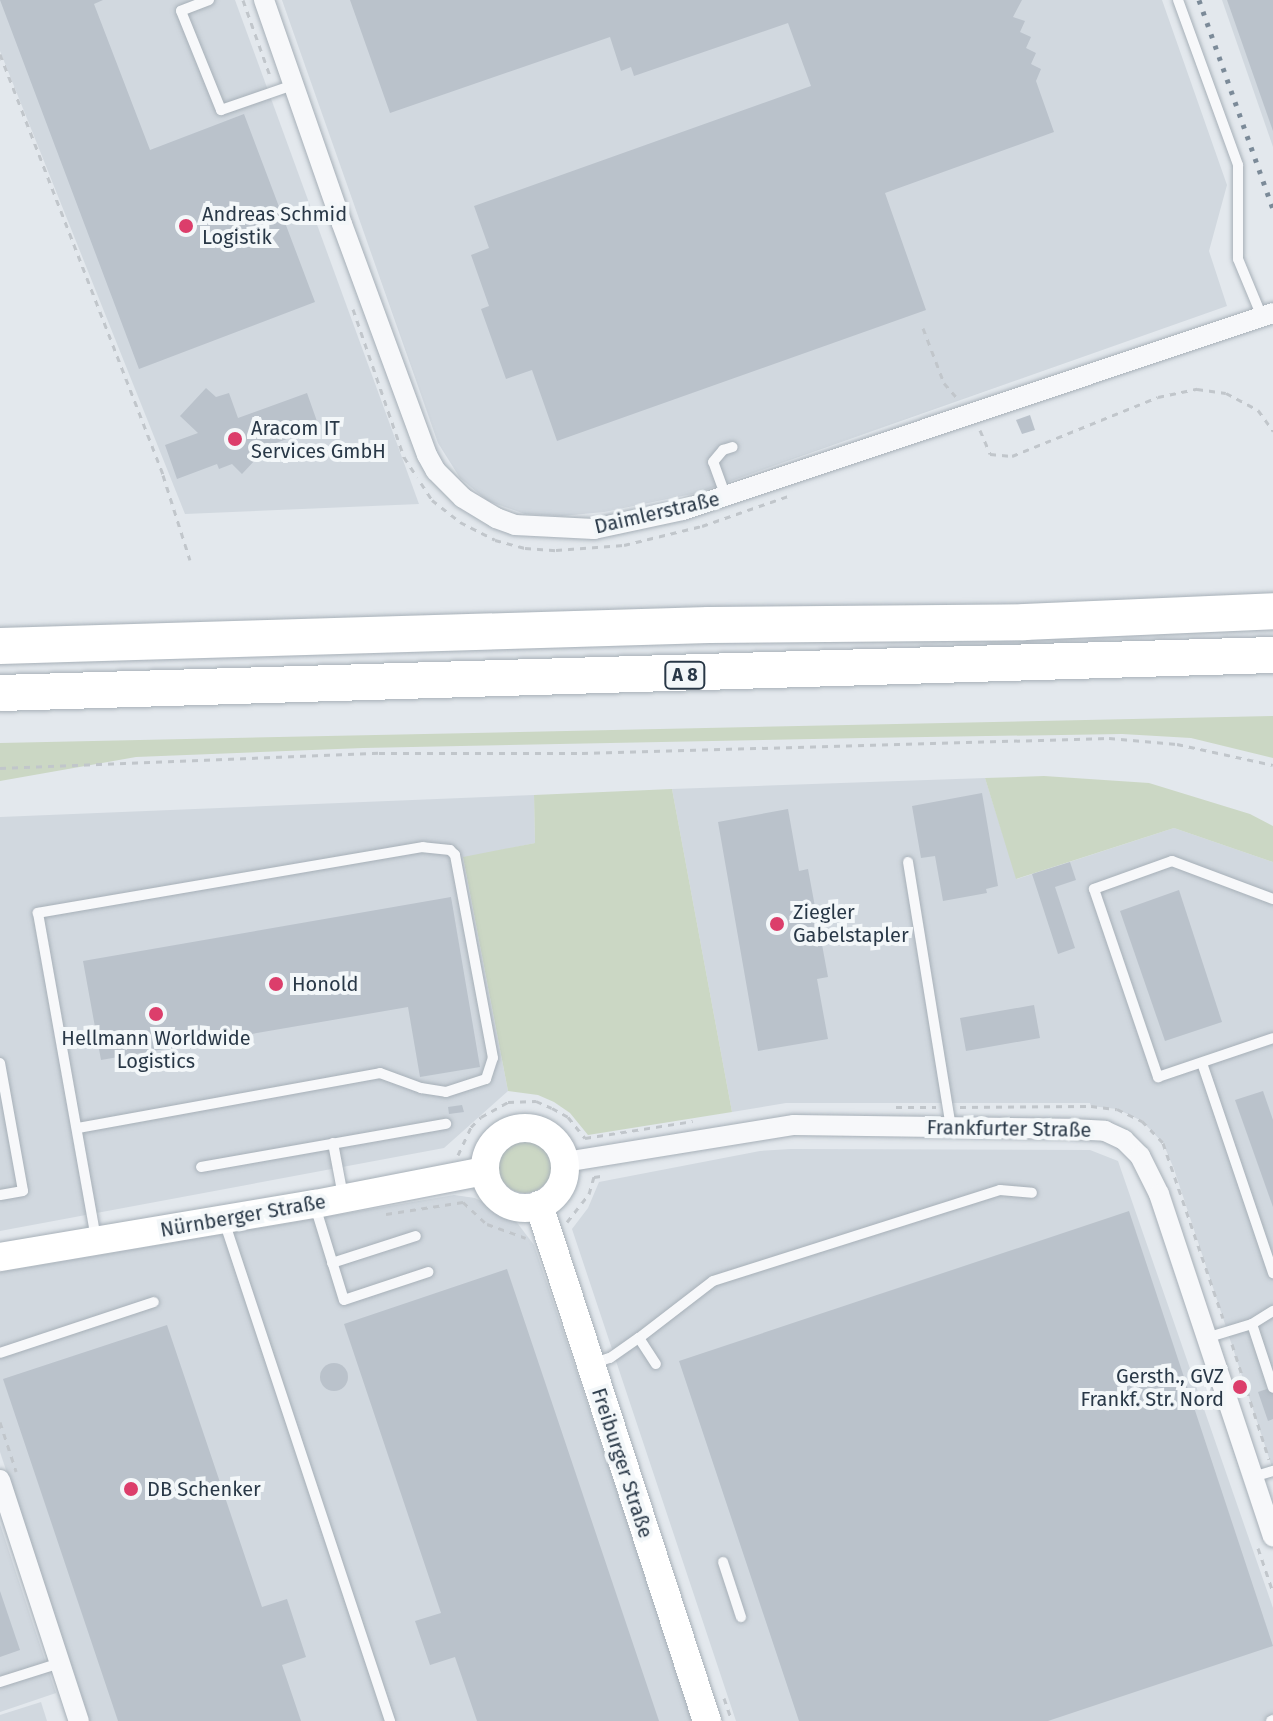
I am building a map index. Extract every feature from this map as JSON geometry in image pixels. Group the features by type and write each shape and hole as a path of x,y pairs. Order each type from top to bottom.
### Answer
{"highway":[{"path":"0,646 709,625 1025,622 1273,611"},
{"name":"A 8","path":"0,693 1273,655"}],"street":[{"name":"Daimlerstraße","path":"264,0 284,88 436,471 448,485 496,518 515,525 566,530 637,521 726,497 1268,315"},
{"name":"Frankfurter Straße","path":"565,1162 765,1127 950,1117 1105,1131 1124,1140 1150,1173 1206,1338 1266,1473 1266,1542"},
{"path":"514,1129 541,1131 553,1138 565,1162 561,1185 554,1195 539,1205 520,1207 507,1203 488,1184 485,1171 492,1145 514,1129"},
{"name":"Nürnberger Straße","path":"0,1257 315,1204 485,1171"},
{"name":"Freiburger Straße","path":"539,1205 707,1721"},
{"path":"0,1480 79,1721"}],"lane":[{"path":"209,0 181,11 221,110 284,88"},
{"path":"1178,0 1238,165 1238,259 1268,315"},
{"path":"726,497 713,462 723,450 733,447"},
{"path":"78,1128 380,1073 421,1088 446,1092 470,1087 486,1079 493,1058 455,855 450,850 423,847 38,913 96,1241"},
{"path":"1273,899 1172,861 1094,889 1158,1077 1273,1038"},
{"path":"908,862 950,1117"},
{"path":"0,1063 3,1097 23,1191 0,1195"},
{"path":"1202,1063 1273,1273"},
{"path":"201,1167 446,1124"},
{"path":"333,1143 343,1198"},
{"path":"589,1365 610,1358 713,1281 1000,1190 1032,1193"},
{"path":"315,1204 344,1300 428,1272"},
{"path":"224,1219 390,1721"},
{"path":"332,1263 416,1236"},
{"path":"0,1353 154,1302"},
{"path":"1206,1338 1252,1324 1273,1311"},
{"path":"1252,1324 1273,1388"},
{"path":"639,1338 656,1364"},
{"path":"723,1562 741,1617"},
{"path":"0,1682 60,1663"}],"path":[{"path":"243,0 284,88"},
{"path":"0,54 163,475 190,560"},
{"path":"349,300 404,457 432,500 460,522 495,540 525,548 556,550 624,545 702,526 790,495"},
{"path":"923,328 944,383 956,397"},
{"path":"980,430 990,454 1012,456 1158,397 1197,389 1226,393 1258,410 1273,431"},
{"path":"0,768 379,753 582,753 1109,738 1177,744 1273,765"},
{"path":"454,1159 481,1117 508,1102 536,1101 552,1108 568,1117 585,1138 694,1121"},
{"path":"892,1107 950,1117 1091,1106 1117,1109 1142,1121 1163,1143 1174,1169 1228,1332 1266,1473"},
{"path":"565,1224 589,1194 594,1177 609,1174"},
{"path":"376,1216 463,1202 487,1224 510,1235 525,1236 530,1251"},
{"path":"1266,1542 1273,1592"},
{"path":"722,1691 732,1721"}],"shaded area":[{"path":"0,0 235,0 419,504 185,514 0,51"},
{"path":"282,0 1162,0 1227,185 1209,251 1227,306 697,493 604,512 562,516 525,514 488,501 460,478 438,443"},
{"path":"1222,0 1273,0 1273,147"},
{"path":"985,778 1017,879 1174,828 1273,862 1273,1470 1174,1169 1163,1143 1142,1121 1117,1109 1091,1106 1090,1103 786,1103 732,1112 672,789"},
{"path":"534,795 535,843 463,858 508,1091 444,1148 0,1231 0,817"},
{"path":"1090,1150 1118,1161 1273,1608 1273,1721 736,1721 572,1229 588,1208 599,1182 760,1151"},
{"path":"454,1195 475,1198 505,1213 515,1220 534,1245 694,1721 90,1721 0,1452 0,1272"},
{"path":"0,1524 56,1693 0,1712"},
{"path":"41,1702 47,1721 0,1721 0,1715"}],"green space":[{"path":"1273,716 1273,758 1191,738 1122,734 864,738 363,748 136,757 0,781 0,743"},
{"path":"1044,776 1149,783 1250,814 1273,826 1273,862 1174,828 1016,879 985,778"},
{"path":"672,789 732,1112 588,1135 570,1113 554,1102 538,1095 508,1091 463,857 535,843 534,795"},
{"path":"525,1139 536,1141 544,1147 550,1155 550,1177 544,1185 536,1191 525,1193 514,1191 506,1185 500,1177 498,1166 500,1155 506,1147 514,1141"}],"building":[{"name":"Andreas Schmid Logistik","path":"0,0 103,0 94,4 150,150 244,114 315,302 139,369"},
{"path":"350,0 1022,0 1013,17 1025,21 1020,32 1031,37 1026,48 1036,53 1031,64 1041,69 1036,81 1054,132 885,193 926,310 557,441 532,370 506,379 481,309 489,306 471,255 489,248 474,206 811,86 788,23 634,76 631,67 621,71 610,37 390,113"},
{"path":"1227,0 1273,0 1273,131"},
{"name":"Aracom IT Services GmbH","path":"206,388 216,397 229,393 238,418 307,393 319,427 268,446 242,474 232,464 219,469 217,464 177,479 165,445 198,433 180,416"},
{"path":"1030,415 1035,430 1022,434 1016,420"},
{"path":"982,793 998,886 986,889 987,893 943,901 935,856 921,858 912,806"},
{"name":"Ziegler Gabelstapler","path":"788,809 799,871 808,869 828,977 817,979 828,1039 758,1051 718,822"},
{"path":"1070,862 1076,880 1055,887 1075,948 1058,954 1032,874"},
{"path":"1179,890 1222,1022 1165,1041 1120,911"},
{"name":"Honold","path":"451,897 480,1067 420,1077 408,1007 101,1060 83,961"},
{"path":"1034,1005 1040,1038 966,1051 960,1018"},
{"path":"1263,1091 1273,1120 1273,1207 1235,1100"},
{"path":"462,1105 464,1112 449,1114 448,1107"},
{"path":"1129,1211 1273,1646 1048,1721 799,1721 679,1361"},
{"path":"507,1269 659,1721 477,1721 455,1657 430,1665 415,1621 441,1613 344,1324"},
{"name":"DB Schenker","path":"167,1325 262,1607 287,1599 306,1657 282,1665 301,1721 118,1721 3,1379"},
{"path":"334,1363 344,1367 348,1377 344,1387 334,1391 324,1387 320,1377 324,1367"},
{"path":"1273,1387 1273,1419 1268,1421 1258,1392"},
{"path":"0,1591 20,1650 0,1657"}],"railway":[{"path":"1199,0 1273,209"}],"place":[{"name":"Andreas Schmid Logistik","path":"186,226"},
{"name":"Aracom IT Services GmbH","path":"235,439"},
{"name":"Ziegler Gabelstapler","path":"777,924"},
{"name":"Honold","path":"276,984"},
{"name":"Hellmann Worldwide Logistics","path":"156,1014"},
{"name":"Gersth., GVZ Frankf. Str. Nord","path":"1240,1387"},
{"name":"DB Schenker","path":"131,1489"}]}
